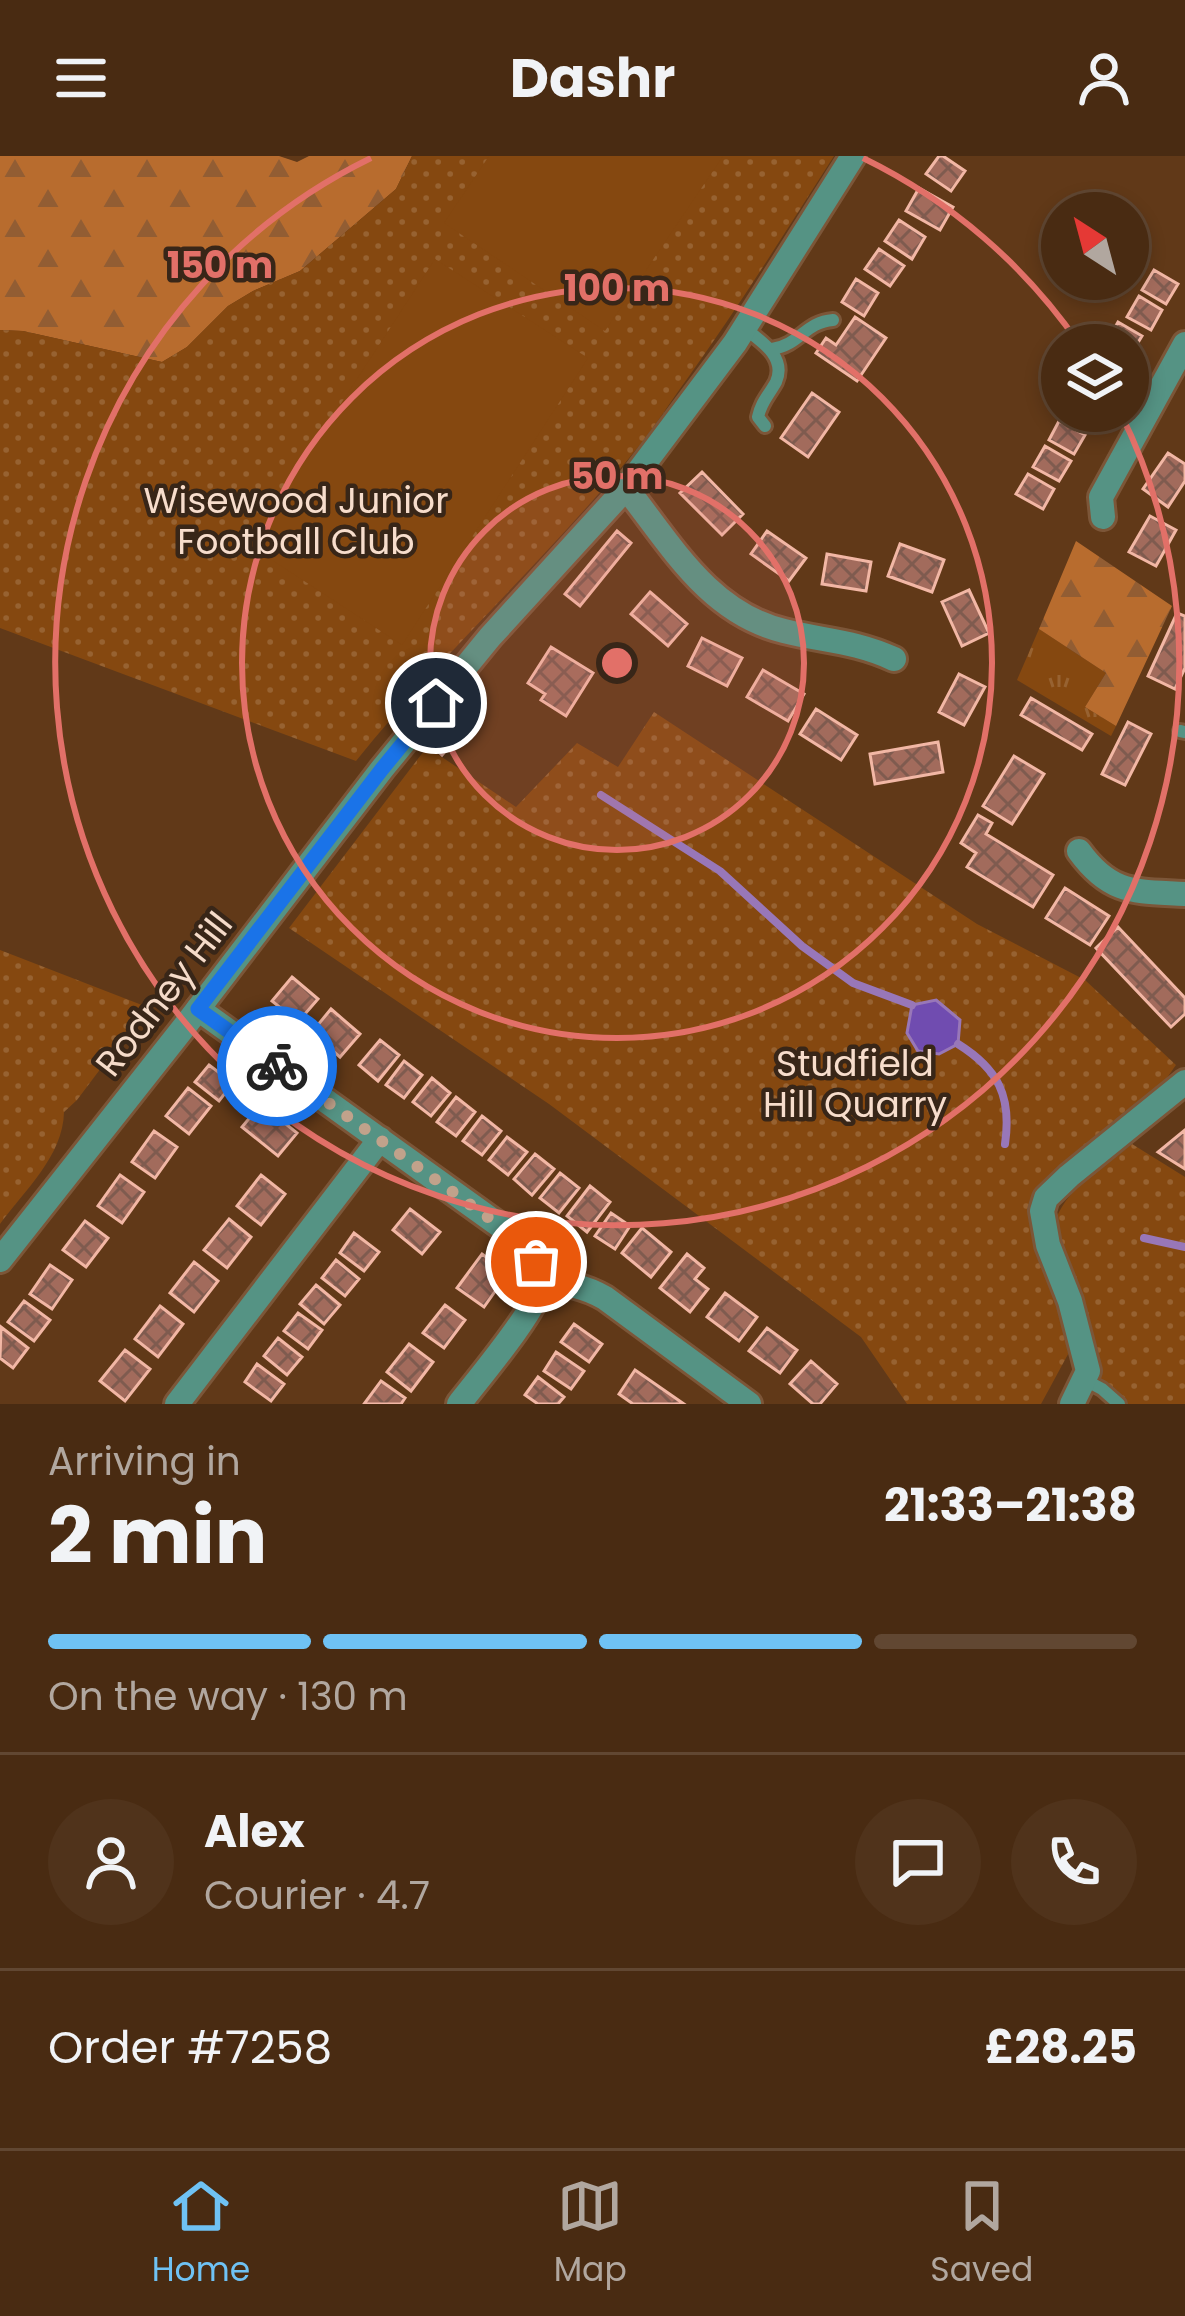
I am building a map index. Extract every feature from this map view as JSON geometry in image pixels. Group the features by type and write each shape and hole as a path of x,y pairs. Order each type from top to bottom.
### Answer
{"street":[{"name":"Rodney Hill","path":"0,1260 382,769 490,637 626,488 744,328 853,156"},
{"path":"1103,518 1101,497 1185,344"},
{"path":"626,488 721,603 783,631 866,646 894,659"},
{"path":"1079,851 1113,885 1185,894"},
{"path":"198,1009 523,1245 536,1262 541,1281 533,1305 460,1404"},
{"path":"1072,1404 1088,1371 1070,1301 1048,1245 1042,1211 1046,1198 1185,1082"},
{"path":"177,1404 380,1139"},
{"path":"541,1281 587,1288 605,1298 749,1404"}],"lane":[{"path":"772,349 796,341 818,321 833,320"},
{"path":"744,328 772,349 778,363 778,379 761,402 758,417 765,426"},
{"path":"1085,1381 1119,1404"}],"green space":[{"path":"0,156 279,156 297,162 309,156 412,156 396,189 300,271 228,306 187,347 162,362 0,330"},
{"name":"Wisewood Junior Football Club","path":"412,156 834,156 639,446 356,761 0,628 0,330 162,362 187,347 228,306 300,271 396,189"},
{"path":"489,156 723,156 605,331 444,223"},
{"path":"435,259 588,358 402,645 249,545"},
{"path":"1076,541 1172,606 1116,726 1085,707 1106,673 1039,629"},
{"path":"1039,629 1106,673 1085,707 1116,726 1111,736 1017,680"},
{"name":"Studfield Hill Quarry","path":"654,712 977,924 1085,980 1176,1065 1158,1088 1060,1167 1032,1204 1029,1221 1073,1345 1041,1404 907,1404 861,1337 549,1104 289,928 427,747 516,807 577,743 618,767"},
{"path":"0,950 147,1007 64,1112 50,1158 0,1224"},
{"path":"1132,1144 1185,1177 1185,1404 1126,1404 1094,1375 1054,1226 1075,1190"}],"shaded area":[{"path":"936,1000 960,1020 958,1044 939,1054 918,1051 907,1033 912,1005"}],"building":[{"path":"939,156 965,171 951,191 926,174"},
{"path":"919,188 953,207 940,230 906,211"},
{"path":"899,220 925,237 912,259 885,241"},
{"path":"879,249 904,266 890,286 865,269"},
{"path":"1154,270 1178,284 1166,304 1149,294"},
{"path":"856,279 878,293 864,316 842,302"},
{"path":"1137,300 1162,310 1151,330 1149,324 1127,317"},
{"path":"855,317 886,338 857,381 816,353 826,338 836,345"},
{"path":"812,393 839,412 808,457 781,438"},
{"path":"1053,432 1085,435 1074,454 1049,440"},
{"path":"1045,446 1071,461 1059,481 1033,467"},
{"path":"1168,453 1185,464 1185,481 1168,507 1143,489"},
{"path":"702,472 743,514 722,535 680,493"},
{"path":"1028,474 1054,489 1043,509 1016,494"},
{"path":"1150,516 1176,530 1156,566 1129,552"},
{"path":"617,531 631,543 580,606 565,594"},
{"path":"767,531 806,558 789,581 751,554"},
{"path":"900,544 944,560 932,592 888,576"},
{"path":"827,554 871,562 866,591 822,584"},
{"path":"969,590 989,633 962,646 942,602"},
{"path":"650,592 687,624 668,646 631,614"},
{"path":"1177,613 1185,616 1185,668 1175,689 1148,676"},
{"path":"702,638 742,658 727,686 688,666"},
{"path":"551,647 593,673 566,716 541,700 545,694 528,683"},
{"path":"763,670 804,694 788,721 747,697"},
{"path":"959,674 985,687 964,725 939,712"},
{"path":"1031,698 1092,734 1082,750 1021,715"},
{"path":"454,709 470,723 442,755 426,740"},
{"path":"816,709 857,735 841,760 800,734"},
{"path":"1128,722 1151,734 1125,785 1102,774"},
{"path":"938,742 943,772 875,784 870,754"},
{"path":"1014,756 1044,774 1012,824 983,806"},
{"path":"978,815 992,823 986,834 1053,875 1033,907 967,867 976,853 961,843"},
{"path":"1065,888 1109,916 1090,945 1046,918"},
{"path":"1118,927 1185,998 1185,1014 1171,1027 1096,948"},
{"path":"292,977 318,999 298,1022 272,1001"},
{"path":"331,1009 360,1034 340,1057 312,1032"},
{"path":"380,1040 399,1055 378,1081 359,1065"},
{"path":"404,1061 422,1075 404,1098 386,1085"},
{"path":"209,1065 233,1083 219,1101 195,1082"},
{"path":"432,1078 450,1093 431,1116 413,1102"},
{"path":"188,1088 211,1106 189,1134 166,1116"},
{"path":"456,1097 475,1112 456,1136 437,1122"},
{"path":"261,1104 297,1133 278,1156 242,1127"},
{"path":"482,1116 501,1131 482,1155 463,1141"},
{"path":"1185,1130 1185,1169 1158,1152"},
{"path":"154,1131 177,1147 155,1178 132,1162"},
{"path":"507,1137 527,1152 508,1175 489,1160"},
{"path":"535,1154 554,1169 532,1195 514,1179"},
{"path":"560,1173 579,1188 559,1213 540,1198"},
{"path":"120,1175 144,1192 122,1223 98,1206"},
{"path":"261,1175 285,1194 261,1225 237,1206"},
{"path":"590,1186 610,1202 587,1232 567,1216"},
{"path":"410,1209 440,1232 422,1254 393,1230"},
{"path":"611,1213 630,1226 615,1249 595,1236"},
{"path":"229,1219 251,1237 227,1268 204,1250"},
{"path":"85,1221 108,1238 86,1267 63,1250"},
{"path":"642,1228 671,1252 651,1277 622,1253"},
{"path":"354,1233 379,1252 364,1271 340,1253"},
{"path":"482,1254 508,1273 484,1307 457,1288"},
{"path":"687,1254 704,1268 695,1279 708,1289 690,1312 660,1288"},
{"path":"336,1260 359,1279 345,1296 322,1278"},
{"path":"194,1262 218,1281 194,1312 170,1293"},
{"path":"50,1265 72,1280 52,1309 30,1294"},
{"path":"316,1285 340,1305 324,1324 300,1304"},
{"path":"725,1293 757,1317 739,1341 707,1317"},
{"path":"24,1301 50,1320 34,1341 8,1322"},
{"path":"445,1305 465,1320 444,1348 423,1333"},
{"path":"160,1306 183,1324 158,1357 135,1339"},
{"path":"298,1313 322,1330 308,1349 284,1331"},
{"path":"574,1324 602,1344 589,1362 561,1342"},
{"path":"1,1327 28,1348 13,1368 0,1358"},
{"path":"767,1328 797,1350 780,1373 749,1351"},
{"path":"278,1338 302,1357 287,1375 264,1356"},
{"path":"409,1344 433,1362 411,1391 387,1372"},
{"path":"125,1350 150,1369 125,1401 100,1381"},
{"path":"556,1352 584,1371 571,1389 544,1371"},
{"path":"811,1361 837,1384 820,1404 813,1404 790,1384"},
{"path":"257,1364 284,1384 271,1401 245,1382"},
{"path":"635,1370 684,1404 633,1404 619,1394"},
{"path":"538,1377 564,1397 558,1404 538,1404 525,1395"},
{"path":"381,1381 405,1398 401,1404 364,1404"}],"waterway":[{"path":"601,795 720,871 802,946 853,983 912,1005"},
{"path":"958,1044 983,1063 999,1085 1006,1112 1005,1144"},
{"path":"1144,1238 1185,1247"}],"way so far":[{"path":"277,1066 503,1228 536,1262"}],"route":[{"path":"277,1066 198,1009 436,703"}]}
